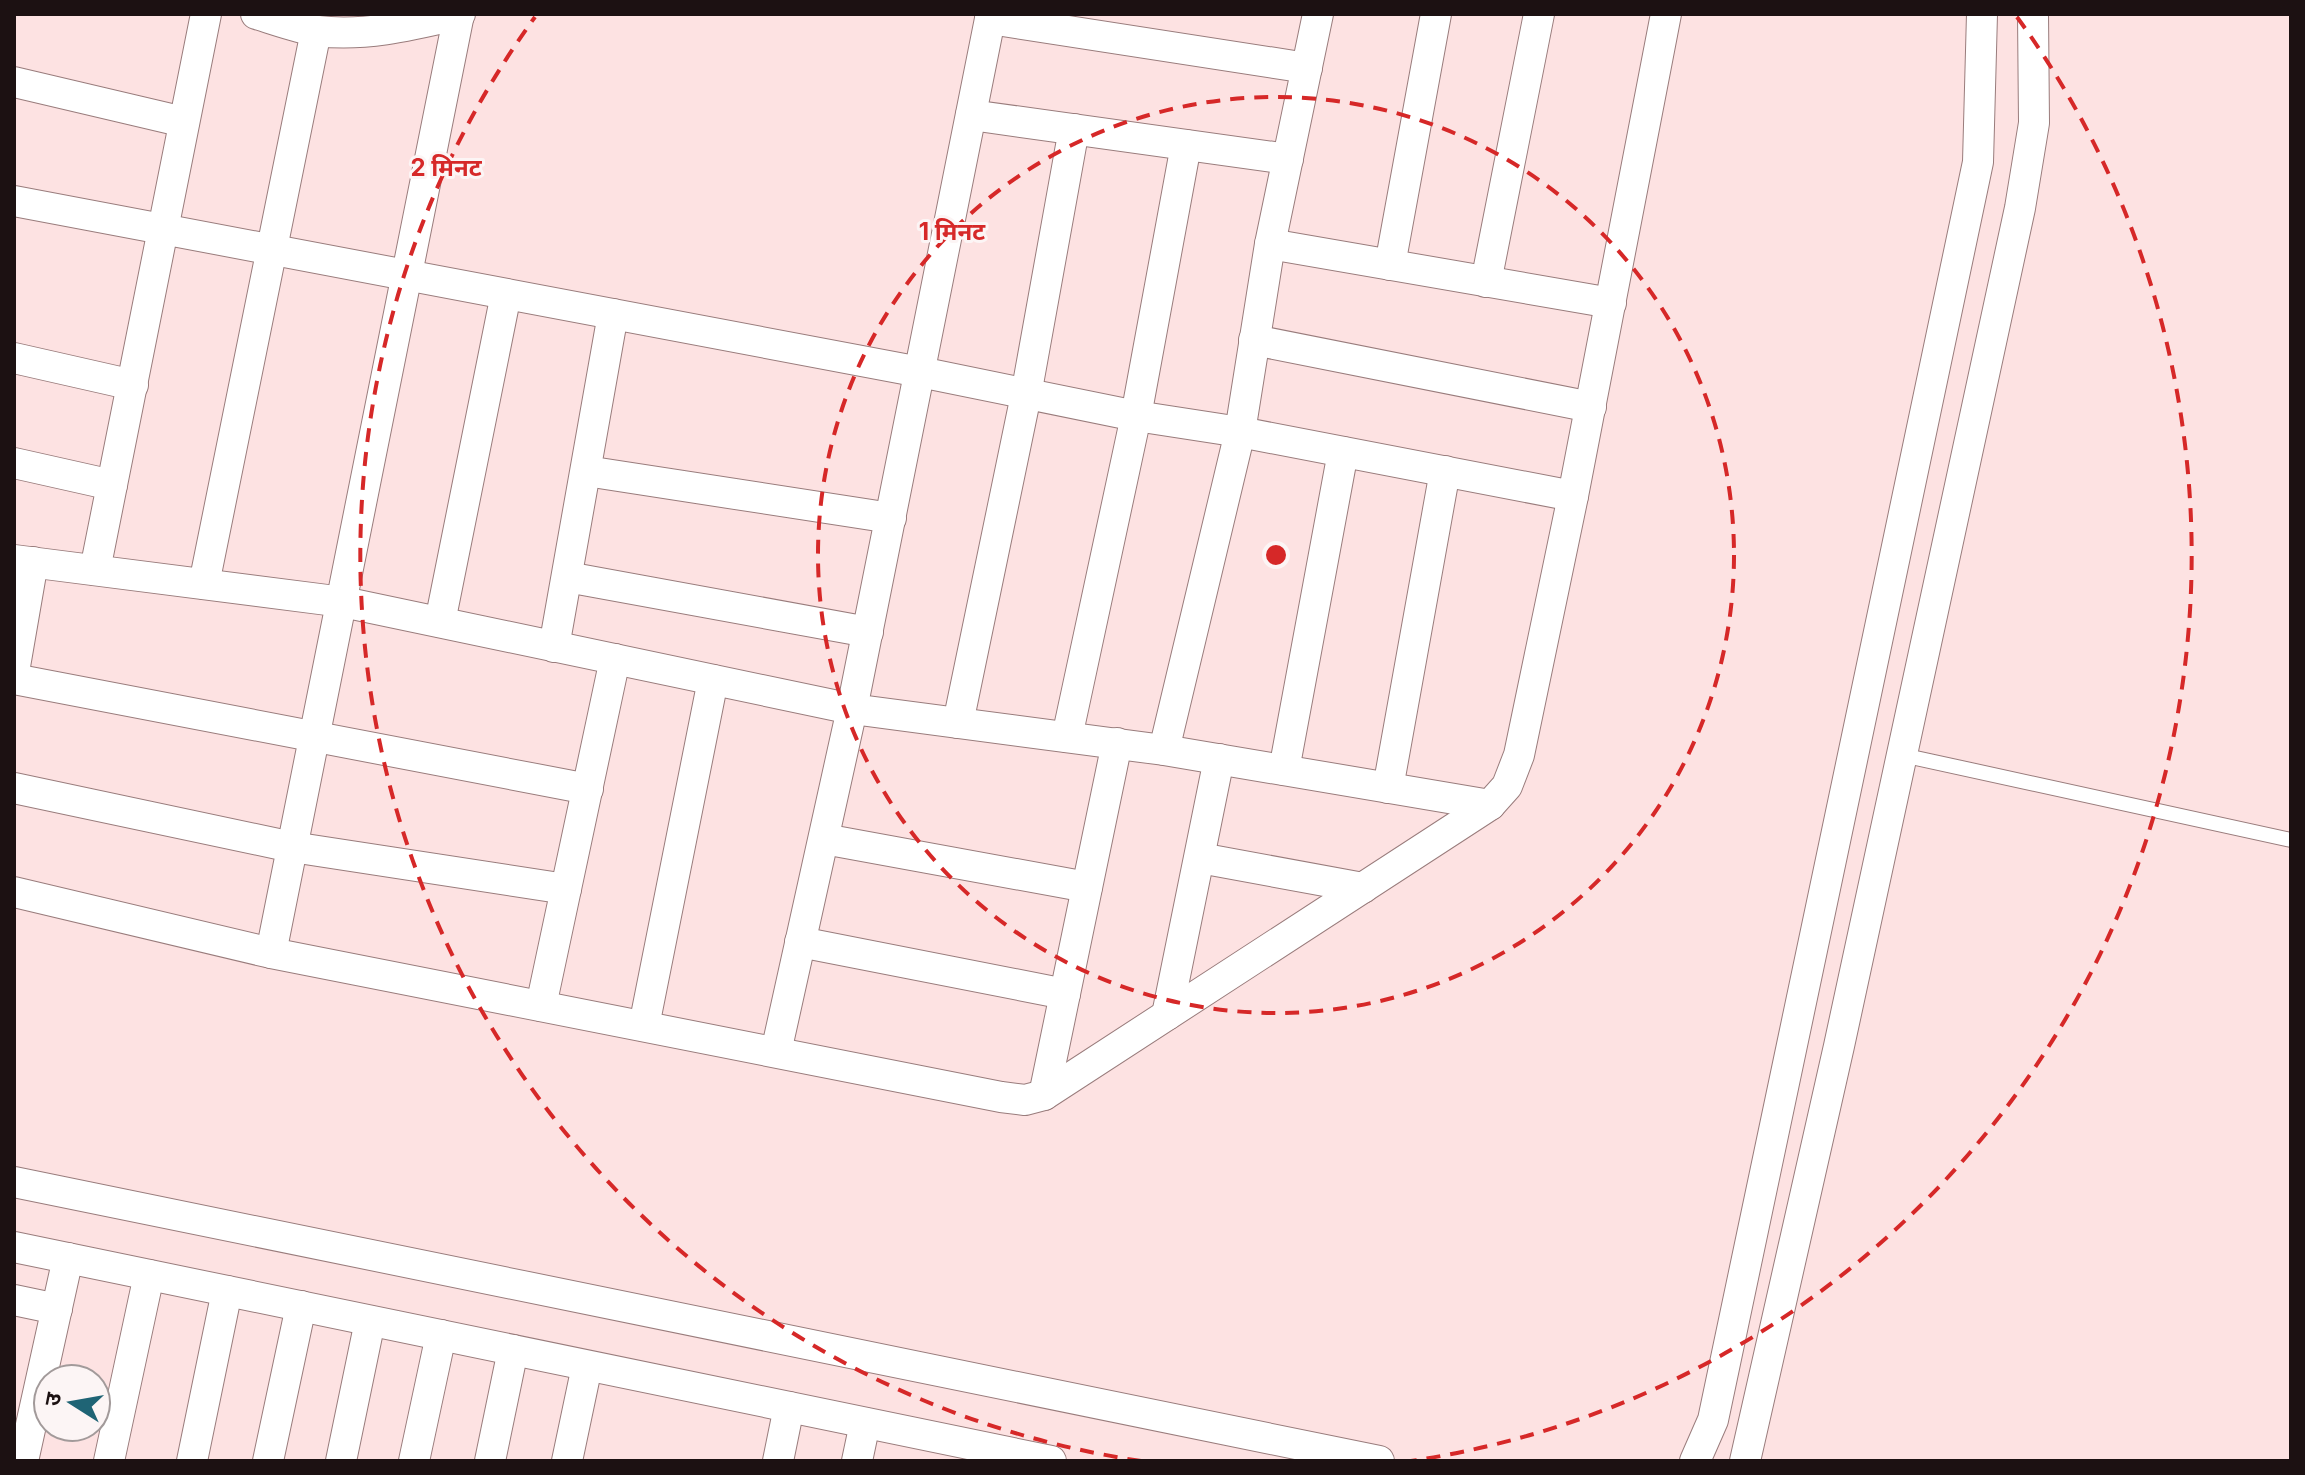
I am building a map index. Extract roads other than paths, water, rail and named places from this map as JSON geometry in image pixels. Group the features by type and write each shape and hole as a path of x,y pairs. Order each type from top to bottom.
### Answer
{"street":[{"path":"95,570 206,14"},
{"path":"256,14 316,31 356,23 391,30 460,14 271,953"},
{"path":"1164,750 1240,432 1270,244 1318,14"},
{"path":"1390,265 1436,14"},
{"path":"1486,282 1539,14"},
{"path":"14,892 271,953 1001,1097 1025,1100 1044,1095 1490,805 1507,786 1519,755 1573,496 1666,14"},
{"path":"1695,1461 1713,1420 1978,162 1982,14"},
{"path":"1745,1461 2020,208 2034,123 2033,14"},
{"path":"776,1052 868,632 991,17 1307,68"},
{"path":"204,584 316,31"},
{"path":"14,82 184,122"},
{"path":"971,115 1288,159"},
{"path":"958,723 1026,395 1074,129"},
{"path":"1067,737 1136,416 1186,145"},
{"path":"14,201 920,372 1136,416 1240,432 1573,496"},
{"path":"1270,244 1611,303"},
{"path":"440,622 506,294"},
{"path":"554,647 613,314"},
{"path":"1254,340 1591,407"},
{"path":"14,358 133,385"},
{"path":"1284,770 1343,452"},
{"path":"14,463 112,485"},
{"path":"586,471 891,518"},
{"path":"1388,788 1445,471"},
{"path":"14,672 23,561 343,602 852,709 1164,750 1490,805"},
{"path":"567,577 868,632"},
{"path":"541,1006 615,659"},
{"path":"14,679 588,789"},
{"path":"644,1026 713,680"},
{"path":"1044,1095 1117,743"},
{"path":"1167,1015 1219,759"},
{"path":"14,788 292,847 566,889"},
{"path":"824,839 1087,887"},
{"path":"1200,858 1363,888"},
{"path":"800,942 1065,994"},
{"path":"14,1182 1313,1455 1379,1461"},
{"path":"14,1247 865,1423 932,1449 1051,1461"},
{"path":"21,1450 28,1375 57,1309 68,1258"},
{"path":"109,1461 149,1275"},
{"path":"192,1461 227,1291"},
{"path":"14,1300 57,1309"},
{"path":"268,1461 301,1306"},
{"path":"341,1461 370,1321"},
{"path":"414,1461 441,1335"},
{"path":"490,1461 513,1350"},
{"path":"567,1461 587,1366"},
{"path":"778,1461 789,1407"},
{"path":"857,1461 865,1423"}],"lane":[{"path":"1902,755 2291,840"}]}
